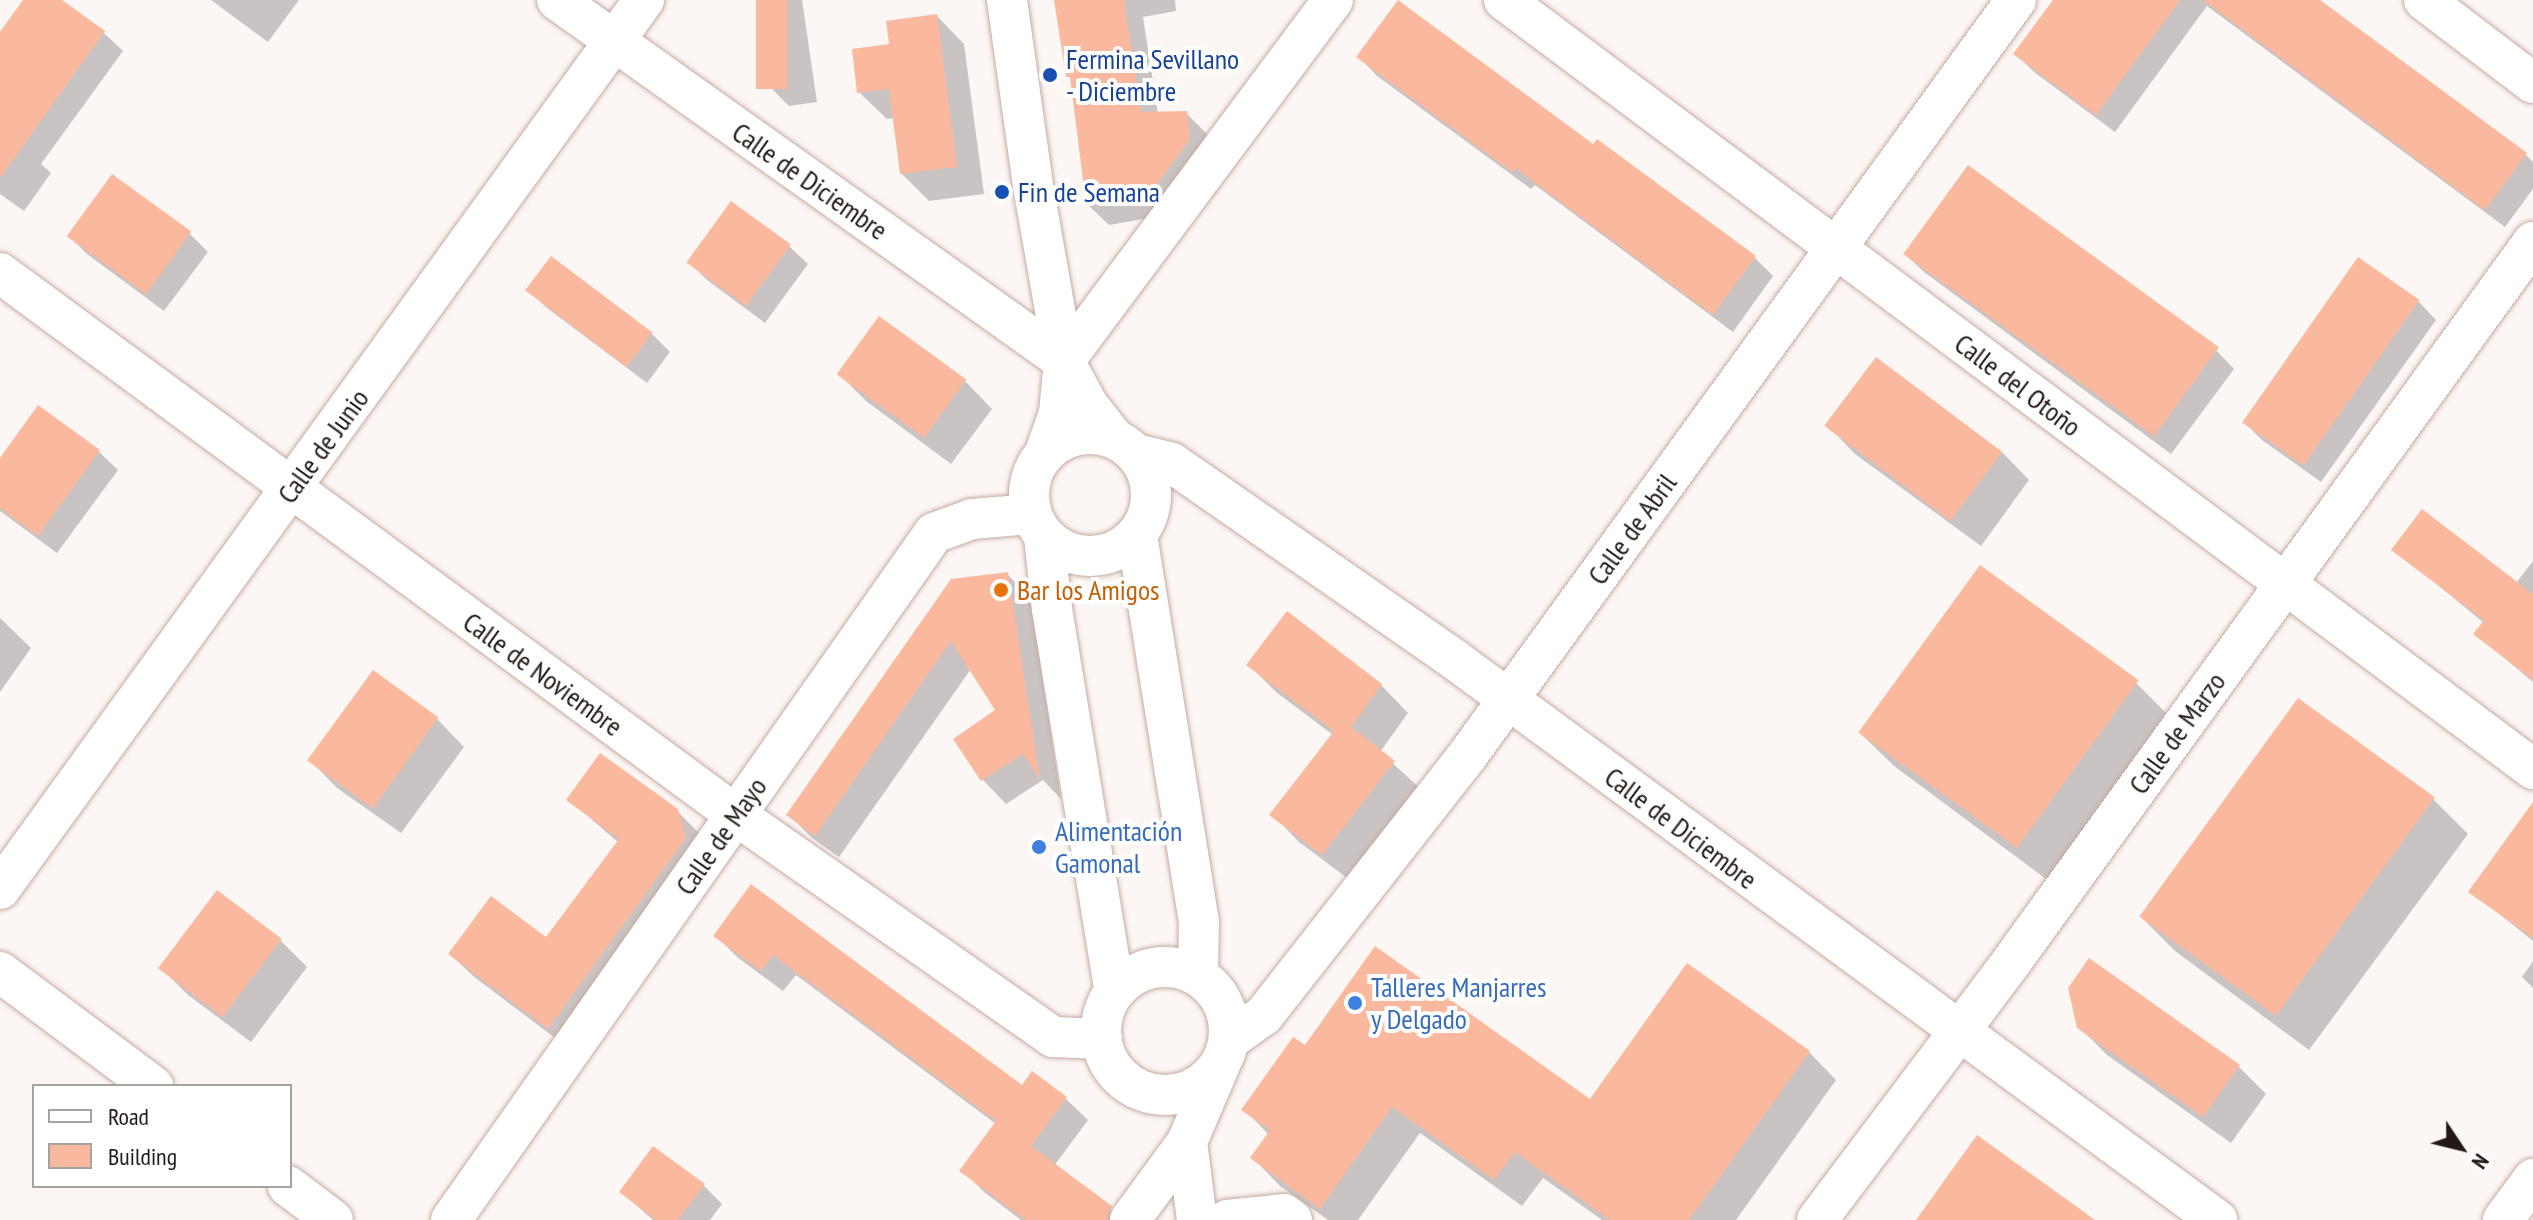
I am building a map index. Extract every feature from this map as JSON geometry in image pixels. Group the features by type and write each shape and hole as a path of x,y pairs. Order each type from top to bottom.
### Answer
{"street":[{"name":"Calle de Diciembre","path":"557,0 1064,361"},
{"name":"Calle de Junio","path":"0,889 644,0"},
{"path":"1007,0 1064,361 1059,413 1045,453 1029,482 1115,992"},
{"path":"1064,361 1333,0"},
{"name":"Calle del Otoño","path":"1504,0 2533,769"},
{"name":"Calle de Abril","path":"1225,1052 1264,1015 1508,699 2016,0"},
{"path":"2424,0 2533,83"},
{"name":"Calle de Marzo","path":"1817,1220 2286,586 2533,242"},
{"name":"Calle de Noviembre","path":"0,273 736,815 1053,1037 1102,1039"},
{"path":"1037,526 1065,552 1091,557 1116,551 1137,535 1150,509 1150,480 1088,405 1064,361"},
{"path":"1045,453 1065,439 1090,433 1125,446"},
{"name":"Calle de Diciembre","path":"1125,446 1172,463 1508,699 2217,1220"},
{"name":"Calle de Mayo","path":"451,1220 934,533 972,519 1037,526"},
{"path":"1137,535 1199,922 1198,975"},
{"path":"1130,1220 1187,1142 1225,1052 1229,1022 1224,1003 1198,975 1177,968 1154,968 1132,976 1115,992 1103,1014 1102,1039 1107,1058 1117,1074 1187,1142 1197,1220"},
{"path":"0,972 150,1084"},
{"path":"1132,1086 1156,1094 1181,1093 1203,1083 1225,1052"},
{"path":"2503,1220 2533,1179"},
{"path":"291,1188 333,1220"},
{"path":"1227,1220 1284,1214 1292,1220"}],"building":[{"path":"23,0 62,0 105,31 0,178 0,32"},
{"path":"756,0 787,0 787,89 756,89"},
{"path":"1054,0 1124,0 1141,112 1187,111 1190,139 1151,193 1086,204 1070,77 1066,77"},
{"path":"1398,0 1593,144 1597,139 1756,256 1713,315 1515,168 1512,172 1356,57"},
{"path":"2053,0 2180,0 2096,115 2013,54"},
{"path":"2203,0 2320,0 2527,153 2485,210"},
{"path":"937,14 957,167 900,174 889,89 857,93 852,49 889,44 886,21"},
{"path":"1968,165 2219,347 2154,436 1903,254"},
{"path":"112,174 191,232 146,294 67,236"},
{"path":"731,201 791,244 746,306 686,262"},
{"path":"551,256 652,332 627,367 525,290"},
{"path":"2358,257 2419,300 2304,465 2242,422"},
{"path":"879,316 966,379 924,438 837,374"},
{"path":"1876,357 2002,452 1950,521 1824,426"},
{"path":"38,405 100,450 38,536 0,508 0,458"},
{"path":"2422,509 2533,594 2533,680 2473,634 2484,620 2391,550"},
{"path":"1980,565 2139,680 2017,848 1858,732"},
{"path":"1008,572 1040,780 1023,754 981,781 953,739 995,710 951,641 815,836 786,815 951,579"},
{"path":"1287,611 1382,684 1351,727 1395,761 1322,855 1269,815 1334,731 1246,665"},
{"path":"373,670 439,718 373,808 307,761"},
{"path":"2298,698 2435,797 2276,1016 2139,916"},
{"path":"600,753 678,809 686,838 548,1029 448,954 491,896 546,937 619,839 566,800"},
{"path":"2533,802 2533,938 2468,892"},
{"path":"751,884 1022,1085 1032,1071 1067,1097 1031,1146 1112,1206 1107,1220 1026,1220 959,1171 996,1121 773,955 761,971 713,936"},
{"path":"217,890 282,939 223,1017 158,968"},
{"path":"1375,946 1590,1099 1687,963 1810,1051 1689,1220 1610,1220 1515,1152 1494,1180 1392,1107 1320,1209 1250,1158 1270,1130 1241,1110 1293,1037 1305,1045"},
{"path":"2089,958 2240,1065 2203,1117 2077,1028 2068,988"},
{"path":"1977,1135 2095,1220 1916,1220"},
{"path":"653,1146 705,1184 678,1220 656,1220 619,1192"}],"place":[{"name":"Fermina Sevillano - Diciembre","path":"1050,75"},
{"name":"Fin de Semana","path":"1002,192"},
{"name":"Bar los Amigos","path":"1001,590"},
{"name":"Alimentación Gamonal","path":"1039,847"},
{"name":"Talleres Manjarres y Delgado","path":"1355,1003"}]}
